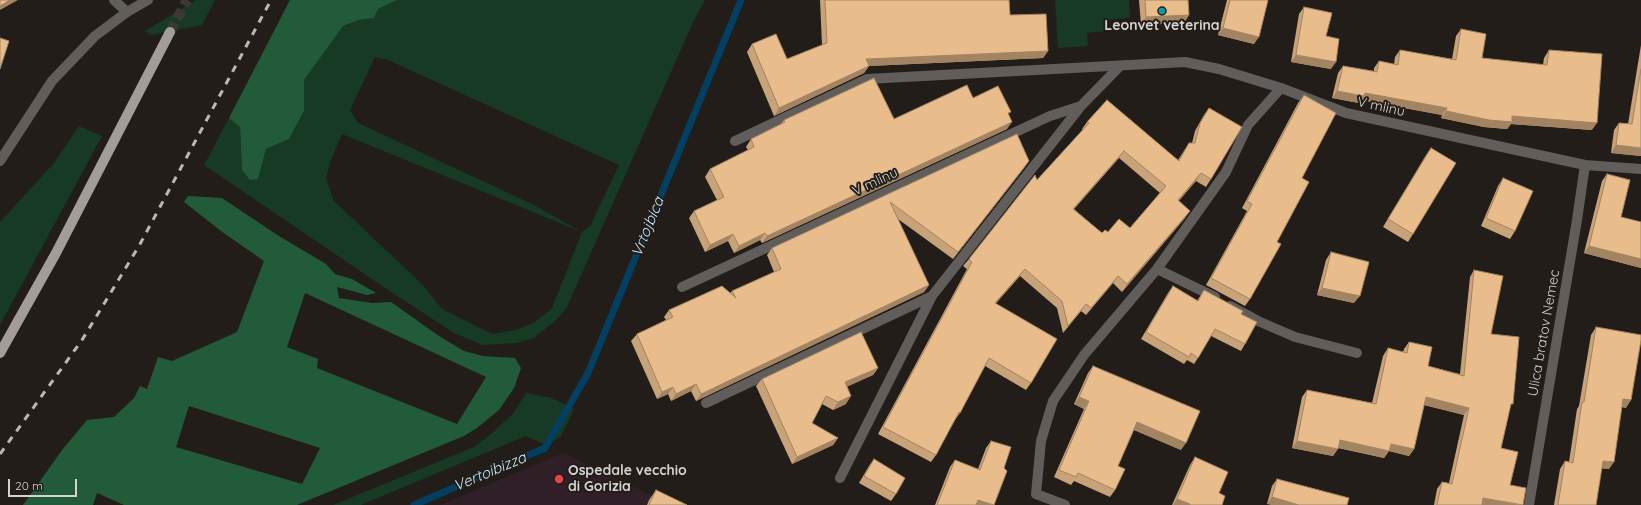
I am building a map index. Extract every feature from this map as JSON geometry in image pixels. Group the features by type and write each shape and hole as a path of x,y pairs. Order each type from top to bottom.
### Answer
{"main road":[{"path":"0,353 56,253 170,32"}],"street":[{"path":"114,0 127,12"},
{"path":"0,161 52,81 95,36 127,12 148,0"},
{"name":"V mlinu","path":"735,141 867,79 1119,67 1137,64 1185,62 1219,69 1281,88 1346,113 1585,165 1641,169"},
{"name":"V mlinu","path":"840,478 932,296 1081,106 1119,67"},
{"path":"1034,505 1041,441 1053,401 1084,355 1157,268 1226,172 1248,125 1281,88"},
{"name":"V mlinu","path":"682,287 1050,116 1081,106"},
{"name":"Ulica bratov Nemec","path":"1529,505 1585,165"},
{"path":"1157,268 1208,293 1258,321 1295,337 1357,353"},
{"name":"V mlinu","path":"706,403 932,296"},
{"path":"1036,494 1066,505"}],"shaded area":[{"name":"Ospedale vecchio di Gorizia","path":"563,453 672,505 440,505"}],"green space":[{"path":"196,0 215,0 202,25 151,35 145,31"},
{"path":"290,0 397,0 378,9 374,18 359,20 343,26 304,80 304,111 289,139 266,149 258,179 250,180 242,170 240,127 229,118"},
{"path":"397,0 705,0 694,20 567,307 556,320 534,338 517,343 483,345 454,333 204,165 229,118 240,127 242,170 258,179 266,149 289,139 304,111 304,80 325,49 343,26 359,20 374,18 378,9","holes":["375,57 388,60 619,165 590,226 582,232 532,204 358,123 350,110","342,134 582,232 552,308 535,322 516,330 492,334 442,309 423,285 334,201 326,178 331,160"]},
{"path":"1055,0 1129,0 1130,18 1106,20 1107,31 1087,33 1088,46 1058,48"},
{"path":"79,126 102,136 0,325 0,222 54,163"},
{"path":"188,196 222,198 279,236 326,264 335,274 352,279 376,293 367,295 337,287 339,298 372,303 391,302 439,336 464,351 483,356 515,358 521,368 514,388 499,410 477,428 464,436 297,505 124,505 97,493 93,505 23,505 62,450 87,420 114,417 134,398 140,386 147,389 158,357 172,361 237,332 264,261 221,231 184,202","holes":["305,293 486,377 457,424 317,368 318,359 287,347","189,406 320,448 302,484 176,447"]},
{"path":"526,393 551,398 574,408 560,437 545,445 526,436 361,505 333,505 474,447 513,414"}],"building":[{"path":"0,0 10,0 0,6"},
{"path":"825,0 1009,0 1010,15 1046,14 1048,51 866,59 869,66 779,108 752,44 776,34 787,59 827,43"},
{"path":"1145,0 1188,0 1189,15 1146,17"},
{"path":"1230,0 1268,0 1259,37 1223,28"},
{"path":"1304,7 1332,13 1326,36 1339,39 1336,62 1296,55"},
{"path":"1461,29 1486,34 1482,58 1547,65 1549,50 1602,54 1597,123 1512,116 1512,122 1489,120 1446,111 1447,108 1365,93 1364,96 1337,91 1343,66 1377,72 1379,61 1398,65 1400,50 1456,60"},
{"path":"0,38 9,41 0,69"},
{"path":"1641,69 1641,148 1616,145 1619,123 1632,124"},
{"path":"874,78 894,119 967,85 973,98 998,86 1011,112 1008,113 1012,122 767,236 765,233 739,246 733,234 710,245 694,211 724,197 710,169 754,147 751,139 785,122 784,120"},
{"path":"1304,95 1336,113 1302,178 1309,182 1277,242 1281,244 1250,299 1211,278 1252,204 1247,201"},
{"path":"1107,100 1179,161 1189,143 1195,143 1200,123 1209,108 1242,127 1211,179 1201,173 1178,200 1190,211 1127,284 1118,276 1091,308 1086,304 1068,326 1062,301 1025,269 995,303 1057,339 1031,383 989,358 936,455 883,427 972,262 969,259 1035,175 1037,180 1089,123 1087,122","holes":["1124,151 1166,186 1130,228 1119,219 1108,232 1105,230 1102,233 1073,209"]},
{"path":"1017,134 1029,161 958,252 890,202 929,285 701,394 696,384 676,394 673,387 662,392 637,334 673,317 669,310 722,286 736,298 732,291 781,269 772,248"},
{"path":"1431,148 1456,163 1413,234 1388,219"},
{"path":"1607,174 1630,180 1621,217 1641,222 1641,259 1589,246"},
{"path":"1503,178 1533,191 1515,231 1486,218"},
{"path":"1331,252 1369,262 1360,296 1322,288"},
{"path":"1474,270 1503,276 1491,334 1519,337 1513,404 1511,404 1501,448 1518,452 1510,485 1526,488 1523,505 1483,498 1482,505 1437,505 1442,482 1452,484 1469,408 1426,397 1414,449 1391,444 1389,451 1340,440 1338,449 1297,441 1307,390 1376,404 1388,348 1407,353 1409,342 1432,347 1428,366 1464,376"},
{"path":"1173,286 1198,301 1204,290 1243,311 1241,314 1257,322 1245,344 1215,329 1198,358 1191,353 1189,357 1146,332"},
{"path":"1596,327 1641,335 1631,400 1623,399 1614,462 1603,461 1596,505 1558,505 1565,461 1573,463 1582,402 1584,402"},
{"path":"861,332 878,368 845,382 851,396 838,402 826,396 812,423 838,438 797,457 762,379"},
{"path":"1093,366 1200,411 1186,443 1137,422 1118,466 1125,469 1115,490 1078,473 1076,477 1059,470 1089,401 1079,397"},
{"path":"991,441 1011,447 1004,468 1007,471 994,505 978,500 976,505 937,505 955,460 980,470"},
{"path":"1195,457 1228,472 1219,493 1225,496 1222,505 1190,505 1177,499"},
{"path":"874,459 905,478 896,494 864,476"},
{"path":"1277,479 1349,498 1347,505 1299,505 1272,497"},
{"path":"656,490 687,505 649,505"}],"waterway":[{"name":"Vrtojbica","path":"414,505 545,448 588,373 741,0"}],"tunnel":[{"path":"170,32 187,0"}],"railway":[{"path":"0,454 82,340 139,246 271,0"}],"place":[{"name":"Leonvet veterina","path":"1162,11"},
{"name":"Ospedale vecchio di Gorizia","path":"559,479"}],"water label":[{"name":"Vertoibizza","path":"490,472"}]}
